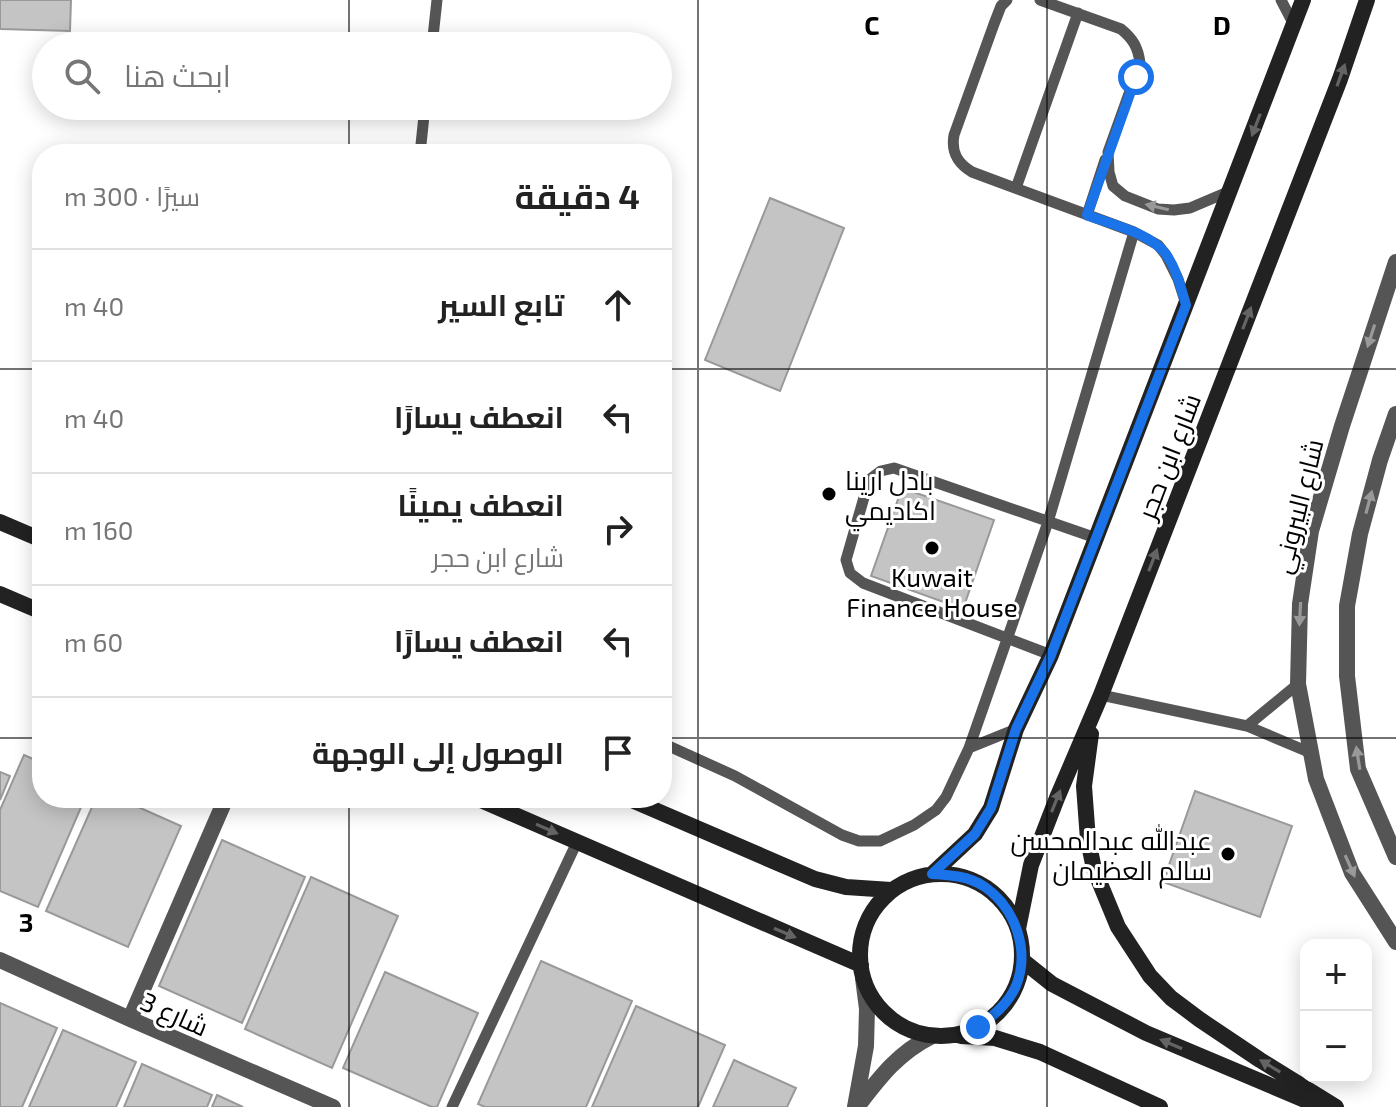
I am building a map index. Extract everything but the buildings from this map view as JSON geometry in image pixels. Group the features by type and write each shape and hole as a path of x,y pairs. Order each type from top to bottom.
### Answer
{"main road":[{"name":"شارع ابن حجر","path":"932,874 975,834 991,808 1016,729 1051,655 1303,0"},
{"name":"شارع ابن حجر","path":"1018,929 1031,865 1101,695 1340,79 1367,0"},
{"path":"0,522 32,536"},
{"path":"0,594 32,608"},
{"path":"1094,712 1084,786 1084,810 1094,869 1118,927 1150,976 1171,998 1260,1060 1336,1107"},
{"path":"499,808 862,971"},
{"path":"650,808 815,879 846,887 891,890"},
{"path":"952,1035 978,1027 1000,1010 1016,987 1022,960 1021,944 1018,929 1004,905 984,886 959,876 932,874 910,879 891,890 874,908 863,930 860,954 862,971 874,1001 891,1019 913,1031 932,1036 995,1038 1040,1052 1160,1107"},
{"path":"1022,960 1052,984 1146,1033 1320,1107"}],"street":[{"name":"شارع البيروني","path":"1396,262 1311,531 1300,604 1298,684 1316,779 1352,873 1396,942"},
{"path":"1396,414 1360,534 1347,606 1347,676 1358,769 1396,857"},
{"path":"130,1019 222,808"},
{"name":"شارع 3","path":"0,960 307,1102 333,1107"},
{"path":"856,1107 866,1046 867,1009 862,971"},
{"path":"856,1107 887,1068 912,1046 932,1036"}],"lane":[{"path":"434,32 437,0"},
{"path":"1007,0 1001,6 954,135 952,144 959,163 1134,232 1158,245 1166,255 1186,305"},
{"path":"1040,0 1121,29 1132,38 1139,51 1140,63 1087,215"},
{"path":"1281,0 1294,25"},
{"path":"1016,188 1078,13"},
{"path":"421,144 424,120"},
{"path":"1108,152 1113,186 1125,196 1158,209 1190,208 1231,191"},
{"path":"672,748 735,776 842,835 859,841 880,841 914,825 936,810 946,797 969,748 1048,522 1134,232"},
{"path":"1051,655 863,583 850,573 846,560 869,480 881,471 894,468 1096,538"},
{"path":"1247,726 1298,684"},
{"path":"1101,695 1247,726 1311,753"},
{"path":"969,748 1016,729"},
{"path":"452,1107 577,842"}],"place":[{"name":"بادل ارينا اكاديمي","path":"829,494"},
{"name":"Kuwait Finance House","path":"932,548"},
{"name":"عبدالله عبدالمحسن سالم العظيمان","path":"1228,854"}],"route":[{"path":"978,1027 1000,1010 1016,987 1022,960 1018,929 1004,905 984,886 959,876 932,874 975,834 991,808 1016,729 1051,655 1186,305 1171,263 1158,245 1134,232 1087,215 1136,77"}]}
